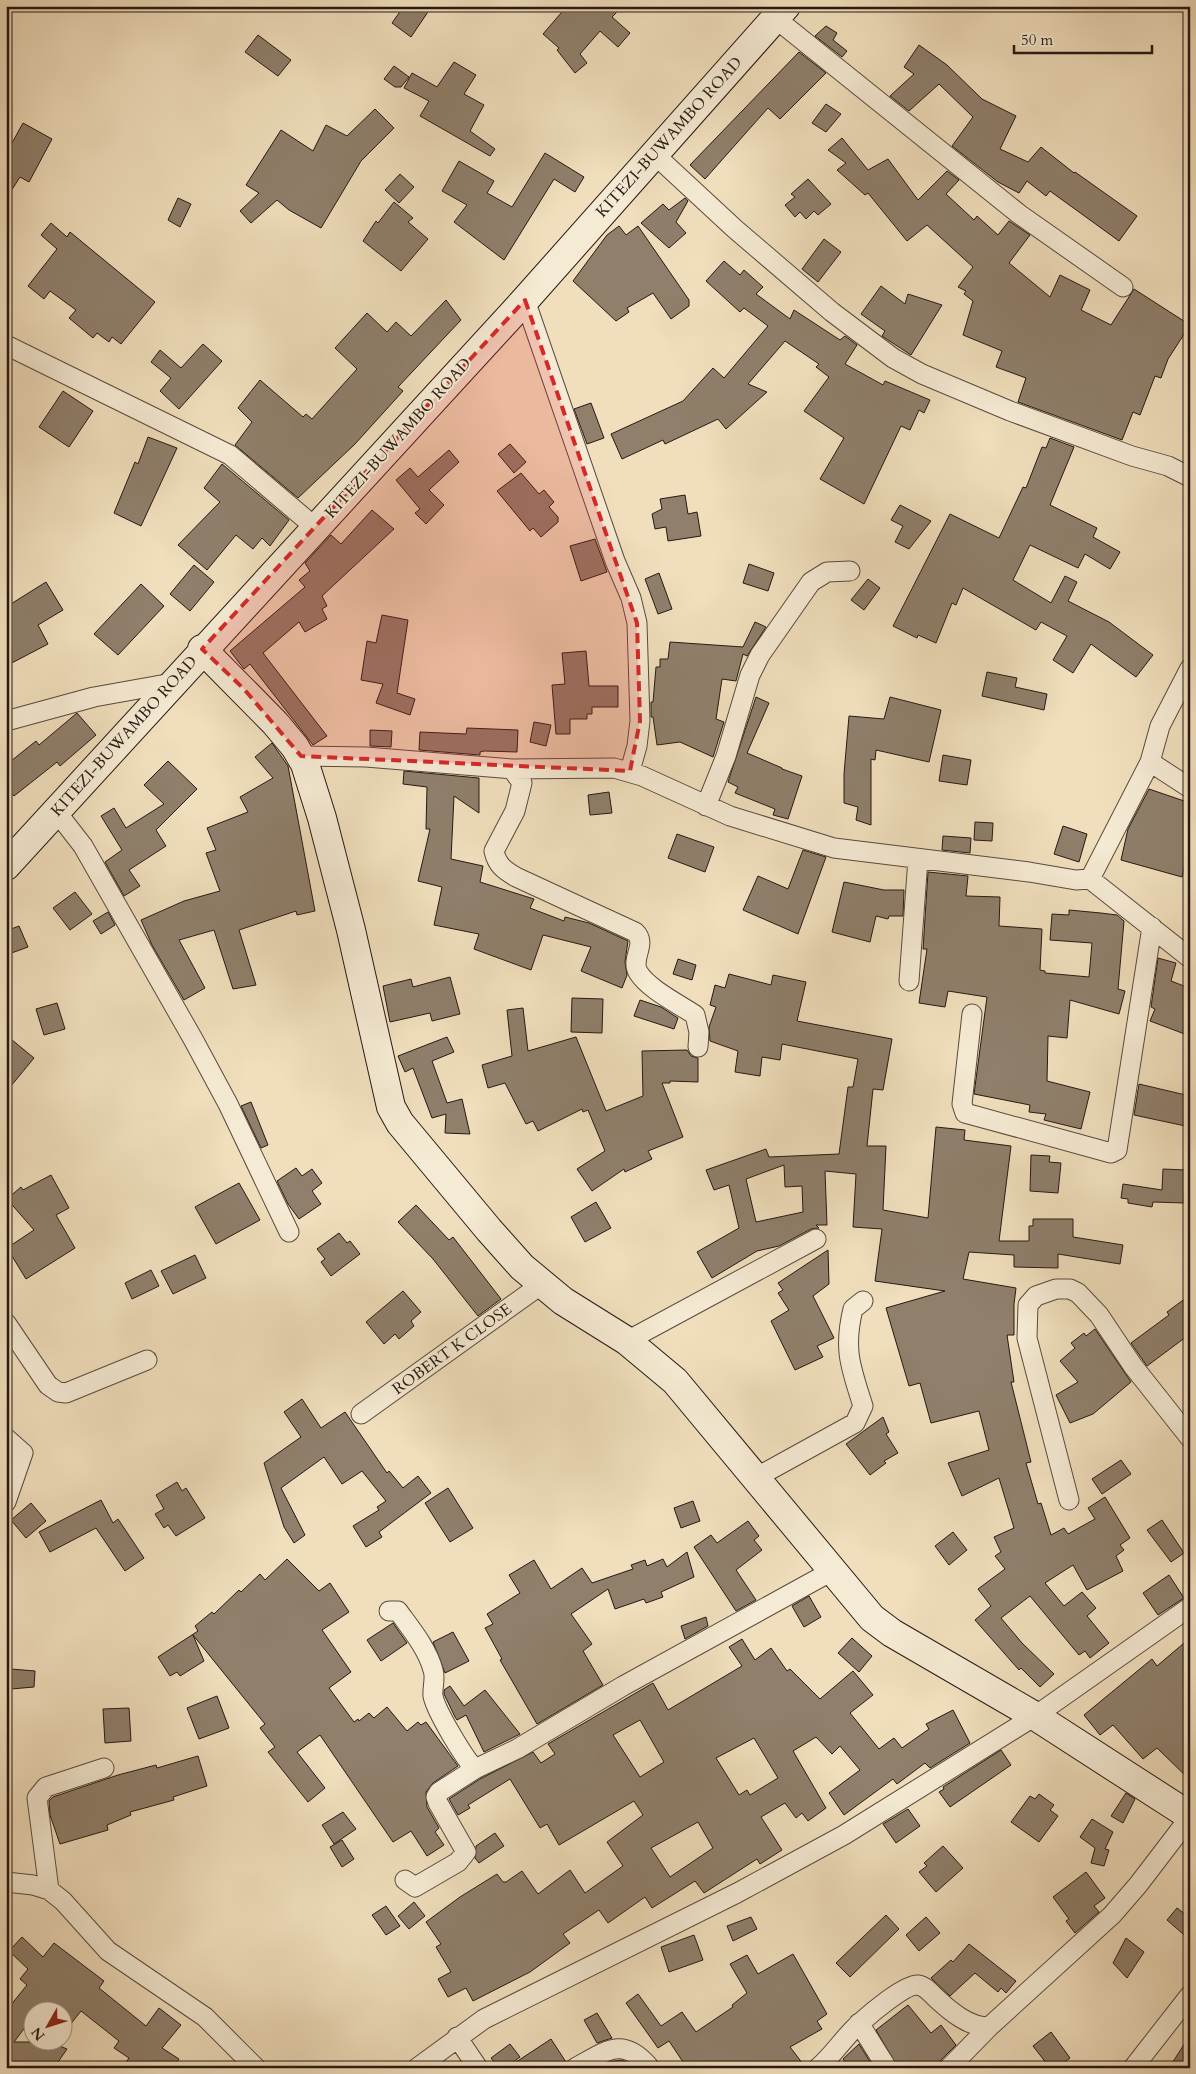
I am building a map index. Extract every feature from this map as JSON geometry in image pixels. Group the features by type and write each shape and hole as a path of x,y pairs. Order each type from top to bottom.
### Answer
{"street":[{"name":"KITEZI-BUWAMBO ROAD","path":"6,866 202,649 316,528 524,300 653,153 781,12"},
{"path":"781,12 1019,214 1123,287"},
{"path":"653,153 735,229 832,312 893,358 922,374 1010,411 1132,456 1168,466 1190,477"},
{"path":"524,300 616,561 631,598 637,623 640,721 637,746 630,772"},
{"path":"6,345 230,455 316,528"},
{"path":"706,806 726,756 750,675 760,655 811,582 827,572 850,571"},
{"path":"202,649 244,689 301,756 322,818 349,921 391,1107 409,1134 489,1230 542,1284 627,1341 675,1381 872,1618 892,1634 1035,1716 1190,1817 1138,1885 1112,1915 989,2027 949,2068"},
{"path":"1090,879 1150,762 1160,726 1190,668"},
{"path":"6,721 94,697 172,683"},
{"path":"301,756 366,756 512,769 589,767 630,772 730,816 834,848 1029,872 1076,880 1090,879 1190,958"},
{"path":"1150,762 1190,788"},
{"path":"512,769 522,783 515,810 494,852 496,862 505,871 516,877 635,932 640,937 641,942 637,955 637,971 648,983 695,1015 699,1032 698,1047"},
{"path":"56,810 83,846 193,1039 228,1104 289,1232"},
{"path":"909,981 918,859"},
{"path":"972,1014 962,1104 965,1113 1111,1153 1117,1150 1152,927"},
{"path":"627,1341 816,1239"},
{"name":"ROBERT K CLOSE","path":"361,1414 542,1284"},
{"path":"1069,1500 1026,1338 1028,1305 1036,1296 1056,1288 1070,1289 1078,1293 1099,1315 1133,1366 1190,1438"},
{"path":"756,1477 855,1423 863,1406 848,1353 847,1334 853,1309 863,1301"},
{"path":"6,1322 48,1385 58,1392 66,1393 147,1360"},
{"path":"6,1438 22,1450 23,1453 6,1502"},
{"path":"405,1880 416,1887 463,1858 466,1852 436,1797 439,1792 476,1769 510,1754 623,1686 832,1571"},
{"path":"416,2068 484,2019 737,1893 844,1835 1035,1716 1190,1607"},
{"path":"389,1611 398,1611 425,1649 434,1671 433,1694 435,1704 461,1750 476,1769"},
{"path":"49,1890 37,1798 46,1787 104,1768"},
{"path":"6,1882 33,1885 49,1890 72,1910 108,1951 205,2017 256,2068"},
{"path":"818,2068 834,2054 859,2024 896,1995 913,1986 920,1985 964,2020 979,2027 989,2027"},
{"path":"1134,2068 1190,1995"},
{"path":"859,2024 887,2068"},
{"path":"457,2037 478,2068"},
{"path":"575,2068 612,2047 628,2048 643,2059 650,2068"}],"highlighted area":[{"path":"525,300 637,623 640,721 630,771 301,756 244,689 202,649"}],"building":[{"path":"404,6 432,6 411,37 392,23"},
{"path":"567,6 623,6 612,17 630,33 618,47 600,31 580,54 587,63 575,73 557,50 559,48 543,34"},
{"path":"826,26 837,33 833,40 847,51 842,57 815,36"},
{"path":"258,35 291,60 278,76 245,52"},
{"path":"919,45 947,65 982,99 1016,116 1000,149 1028,162 1041,147 1074,173 1137,216 1119,241 1050,191 1046,196 1027,181 1019,193 998,182 952,146 973,117 939,84 909,111 890,96 914,74 904,67"},
{"path":"799,52 826,73 780,119 768,108 705,179 690,165"},
{"path":"454,62 476,75 464,94 484,105 470,131 495,149 490,156 420,116 429,101 404,88 412,73 437,87"},
{"path":"394,66 409,77 401,87 395,87 384,79"},
{"path":"826,104 841,114 826,132 812,123"},
{"path":"375,109 394,128 361,161 321,228 289,210 277,200 251,223 240,211 259,193 246,185 281,130 313,151 326,125 347,136"},
{"path":"23,123 52,139 29,182 20,177 6,199 6,154"},
{"path":"842,138 868,170 888,159 918,200 947,171 959,180 946,194 974,220 977,216 998,235 1009,221 1030,235 1009,263 1050,297 1060,275 1090,290 1081,310 1111,325 1134,289 1190,325 1168,359 1161,378 1155,376 1140,415 1133,412 1122,440 1018,402 1026,378 996,367 1002,351 963,335 973,301 964,294 966,291 958,287 973,267 927,225 907,241 868,193 865,195 837,170 846,163 828,150"},
{"path":"545,153 584,177 575,192 554,179 504,260 454,222 467,205 442,191 459,161 494,181 487,193 512,207"},
{"path":"400,174 414,187 399,203 385,190"},
{"path":"808,179 831,204 818,215 814,211 806,219 800,212 795,217 785,205 795,197 791,194"},
{"path":"178,198 191,204 180,227 168,220"},
{"path":"685,198 688,201 676,222 686,233 669,248 641,223 663,204 669,210"},
{"path":"394,202 413,218 408,222 428,239 401,271 363,241 376,221 378,223"},
{"path":"51,223 67,237 70,232 155,302 121,344 112,337 109,342 97,333 93,338 69,318 76,310 50,291 44,299 28,286 57,249 41,235"},
{"path":"619,226 626,235 638,226 689,300 689,306 671,319 653,293 627,308 629,312 616,321 573,281 607,235"},
{"path":"824,239 841,252 818,282 802,269"},
{"path":"724,261 740,275 744,270 763,287 756,294 790,319 794,310 840,340 845,336 857,345 845,364 883,385 885,381 930,400 924,413 919,410 910,430 901,426 864,504 820,479 844,438 804,411 829,377 816,367 819,364 785,341 748,384 767,392 726,429 718,419 665,444 663,440 622,459 611,434 683,401 713,368 724,378 768,326 744,308 740,312 706,281"},
{"path":"881,286 905,304 908,294 942,305 911,355 882,336 885,331 861,314"},
{"path":"446,300 461,320 398,387 403,391 355,444 298,498 235,445 252,422 238,408 260,380 303,417 306,414 312,419 357,369 335,348 367,313 387,332 396,322 411,336"},
{"path":"203,344 222,361 179,409 160,391 171,378 151,362 160,350 181,368"},
{"path":"63,391 93,411 69,447 39,427"},
{"path":"591,403 604,438 587,444 574,409"},
{"path":"148,437 177,448 141,526 114,513 135,462 138,464"},
{"path":"1050,438 1074,447 1050,505 1097,528 1093,537 1120,552 1110,569 1085,554 1078,568 1030,545 1013,580 1051,603 1065,576 1077,582 1068,601 1109,622 1153,655 1136,677 1091,644 1073,673 1053,660 1067,636 1041,622 1036,630 963,588 956,605 952,603 936,643 918,635 917,638 893,626 950,514 999,538 1023,487 1026,488 1042,447 1046,448"},
{"path":"510,444 526,462 514,473 498,454"},
{"path":"449,450 459,462 429,490 444,505 426,524 415,513 420,509 396,480 410,468 418,477"},
{"path":"222,464 289,520 270,546 262,538 253,549 236,535 207,570 178,545 220,502 204,488"},
{"path":"521,473 539,494 544,490 554,502 549,507 558,517 558,522 541,537 533,528 530,531 497,491"},
{"path":"685,495 688,514 697,512 701,536 668,541 666,527 655,529 652,514 662,509 660,499"},
{"path":"900,505 931,521 909,549 895,542 903,526 891,520"},
{"path":"372,510 394,529 322,596 327,606 322,609 327,619 305,632 299,622 263,653 327,736 313,745 250,664 244,669 230,651 305,587 299,580 310,571 305,563 331,535 341,544"},
{"path":"595,539 607,572 581,581 570,546"},
{"path":"749,564 774,573 768,591 743,583"},
{"path":"194,565 214,582 190,611 170,594"},
{"path":"659,573 672,609 658,614 645,579"},
{"path":"868,579 880,588 864,610 851,600"},
{"path":"46,582 63,610 38,625 48,644 6,666 6,607"},
{"path":"141,584 164,606 118,655 94,634"},
{"path":"382,615 408,620 397,693 415,699 410,715 376,703 383,684 361,680 367,641 376,643"},
{"path":"755,622 766,627 747,656 743,654 736,681 722,679 716,719 724,722 713,757 680,742 657,745 653,717 651,717 651,702 653,702 656,667 660,667 660,659 668,659 670,642 743,647"},
{"path":"586,651 589,686 618,686 618,707 592,707 592,714 587,714 587,719 570,719 570,734 556,734 552,685 565,684 562,653"},
{"path":"987,672 1017,678 1015,687 1047,694 1044,710 982,696"},
{"path":"756,697 769,703 747,753 802,776 788,819 773,815 775,809 735,793 738,787 728,782"},
{"path":"890,697 941,710 929,762 876,750 875,760 871,759 871,825 856,820 858,807 844,803 844,774 849,716 884,719"},
{"path":"77,713 96,735 60,766 57,762 14,796 6,786 6,765 36,741 39,745"},
{"path":"534,722 551,725 546,746 530,742"},
{"path":"467,728 518,730 517,752 484,751 480,752 480,755 419,750 420,732 466,734"},
{"path":"370,730 392,731 391,747 370,746"},
{"path":"272,743 288,766 315,911 297,915 296,911 239,930 256,985 233,989 214,930 179,940 205,988 184,1000 152,945 141,920 184,901 220,891 206,853 216,850 207,828 248,812 240,797 273,778 255,757"},
{"path":"943,755 971,760 967,785 939,781"},
{"path":"168,761 197,789 156,830 166,846 129,870 140,886 124,896 105,862 122,850 101,816 114,808 126,828 164,804 144,785"},
{"path":"404,771 479,778 479,813 454,796 451,859 483,866 480,882 534,899 530,908 564,921 565,917 589,923 628,941 625,962 627,975 622,988 581,971 591,947 543,935 531,970 474,949 479,934 434,925 442,887 418,881 430,829 426,829 427,787 403,784"},
{"path":"1149,789 1190,803 1190,845 1182,877 1121,860 1128,829"},
{"path":"609,792 612,813 590,815 588,795"},
{"path":"975,822 993,823 992,841 974,840"},
{"path":"1063,826 1087,834 1079,862 1054,854"},
{"path":"677,834 714,847 705,872 668,858"},
{"path":"943,836 971,838 970,853 942,850"},
{"path":"803,850 826,857 798,934 743,910 758,876 788,889"},
{"path":"928,872 968,876 966,896 1000,897 999,926 1042,929 1040,970 1045,971 1045,973 1089,977 1092,943 1050,940 1052,914 1069,915 1069,910 1101,913 1117,915 1124,921 1118,989 1125,991 1119,1014 1070,1000 1067,1038 1048,1036 1047,1081 1090,1092 1081,1129 1044,1120 1046,1114 1029,1112 1030,1105 974,1094 987,997 948,991 945,1007 919,1003 927,949 923,949"},
{"path":"844,882 884,890 904,890 903,916 889,916 888,919 876,916 870,942 832,932"},
{"path":"75,892 92,914 70,930 53,908"},
{"path":"108,912 115,925 101,934 93,921"},
{"path":"19,926 28,947 6,955 6,931"},
{"path":"1158,958 1176,963 1171,981 1189,988 1185,999 1190,1001 1190,1036 1150,1021 1155,1009 1151,1007"},
{"path":"678,959 696,965 692,980 673,974"},
{"path":"729,974 771,985 773,975 806,982 797,1021 892,1039 883,1090 873,1089 867,1146 886,1146 883,1210 928,1218 936,1127 965,1130 964,1140 1011,1146 999,1241 1029,1241 1029,1226 1033,1226 1033,1219 1073,1219 1073,1237 1123,1245 1120,1264 1058,1254 1058,1268 1014,1267 1014,1255 969,1252 963,1279 1016,1288 1014,1335 1007,1335 1014,1382 1011,1382 1031,1462 1026,1463 1038,1504 1041,1503 1051,1535 1064,1528 1068,1534 1095,1519 1088,1508 1105,1497 1130,1538 1120,1545 1124,1550 1116,1556 1123,1571 1087,1590 1073,1565 1045,1583 1064,1606 1082,1592 1096,1608 1087,1616 1109,1643 1090,1658 1085,1651 1079,1655 1030,1596 1001,1618 1022,1643 1054,1674 1040,1687 1021,1668 1019,1670 975,1620 991,1606 978,1589 1005,1569 995,1556 1001,1552 994,1537 1014,1528 999,1478 962,1496 948,1463 989,1450 979,1411 931,1423 920,1383 909,1386 886,1308 945,1291 875,1281 882,1229 853,1227 856,1174 825,1171 827,1225 816,1225 819,1228 811,1229 779,1246 757,1251 712,1278 697,1252 739,1228 729,1185 714,1190 706,1170 766,1149 769,1157 839,1154 848,1087 853,1087 858,1059 782,1044 780,1060 762,1057 760,1076 735,1072 738,1051 710,1041 709,1027 716,1007 710,1005 715,985 725,988","holes":["784,1165 785,1187 802,1186 803,1212 756,1222 746,1179"]},
{"path":"450,977 460,1014 432,1021 430,1013 390,1022 383,986 411,979 413,987"},
{"path":"572,998 603,999 602,1033 571,1032"},
{"path":"640,1000 661,1007 678,1018 674,1029 634,1016"},
{"path":"57,1003 65,1029 44,1035 36,1009"},
{"path":"523,1008 528,1051 576,1037 606,1111 643,1096 642,1051 687,1050 691,1056 698,1058 698,1082 670,1081 670,1083 662,1083 683,1137 648,1151 652,1159 625,1172 624,1169 592,1191 577,1169 605,1151 588,1110 583,1112 582,1109 538,1131 533,1121 526,1124 505,1083 488,1088 482,1065 512,1056 507,1010"},
{"path":"6,1035 34,1058 6,1092"},
{"path":"447,1037 454,1052 432,1061 447,1103 462,1099 470,1134 445,1133 446,1114 432,1118 413,1068 405,1072 398,1056"},
{"path":"1139,1084 1190,1096 1190,1127 1134,1115"},
{"path":"251,1102 268,1145 261,1148 241,1106"},
{"path":"1031,1155 1050,1156 1049,1162 1061,1163 1058,1193 1030,1191"},
{"path":"296,1168 302,1176 312,1169 322,1183 312,1191 321,1204 299,1219 288,1204 277,1181"},
{"path":"1163,1169 1186,1170 1184,1203 1153,1202 1152,1207 1128,1203 1128,1199 1121,1198 1123,1184 1162,1190"},
{"path":"51,1175 69,1208 56,1215 75,1248 26,1279 7,1248 34,1230 7,1199 21,1187 23,1190"},
{"path":"239,1183 260,1220 216,1244 195,1207"},
{"path":"596,1202 611,1228 585,1242 571,1217"},
{"path":"416,1205 449,1240 453,1237 501,1299 478,1316 433,1259 398,1222"},
{"path":"339,1233 347,1243 350,1241 360,1254 331,1276 321,1262 325,1259 317,1249"},
{"path":"828,1250 829,1284 813,1296 834,1338 817,1346 823,1357 795,1370 771,1321 789,1310 778,1293 783,1290 778,1283"},
{"path":"195,1255 206,1278 173,1294 161,1271"},
{"path":"151,1270 159,1286 132,1299 125,1283"},
{"path":"403,1291 421,1312 411,1321 414,1326 399,1339 395,1334 384,1344 366,1322"},
{"path":"1190,1295 1190,1334 1147,1366 1131,1343 1169,1315 1167,1312"},
{"path":"1095,1329 1131,1382 1093,1414 1070,1423 1056,1395 1078,1382 1060,1361 1075,1348 1071,1343 1084,1333 1086,1336"},
{"path":"302,1399 321,1428 345,1412 387,1473 389,1471 403,1488 418,1476 431,1493 379,1532 382,1537 366,1547 353,1526 379,1510 377,1507 386,1501 362,1471 342,1484 324,1457 281,1488 305,1535 294,1543 284,1527 264,1463 301,1437 284,1412"},
{"path":"883,1417 889,1432 886,1434 898,1453 884,1461 886,1463 870,1475 846,1444"},
{"path":"1121,1460 1131,1474 1102,1494 1092,1479"},
{"path":"177,1482 182,1491 186,1488 205,1518 176,1536 168,1525 164,1528 155,1514 164,1509 156,1495"},
{"path":"448,1488 473,1528 450,1542 425,1503"},
{"path":"101,1500 113,1523 118,1519 144,1558 125,1571 96,1528 50,1552 39,1532"},
{"path":"693,1501 700,1521 681,1528 674,1508"},
{"path":"31,1503 46,1521 26,1538 11,1520"},
{"path":"1162,1520 1184,1553 1171,1562 1147,1530"},
{"path":"748,1521 759,1536 754,1540 762,1550 736,1570 756,1600 736,1611 694,1547 711,1535 717,1543"},
{"path":"953,1532 967,1550 949,1565 935,1546"},
{"path":"687,1552 694,1577 661,1592 663,1597 646,1603 644,1599 615,1609 608,1589 571,1614 592,1644 583,1651 603,1685 537,1724 500,1660 502,1659 485,1628 493,1624 487,1614 520,1593 509,1575 534,1560 551,1589 582,1568 592,1583 633,1569 631,1565 645,1560 647,1566 663,1559 667,1567"},
{"path":"287,1559 319,1591 330,1583 349,1612 322,1630 351,1672 329,1688 354,1722 358,1719 359,1721 369,1713 374,1718 387,1707 407,1731 418,1722 421,1725 426,1722 458,1766 433,1783 426,1792 427,1807 439,1828 435,1832 444,1845 427,1856 411,1831 393,1842 320,1735 297,1752 325,1788 308,1802 268,1752 275,1747 260,1728 265,1724 193,1635 204,1661 180,1676 177,1672 170,1676 158,1657 198,1631 195,1626 212,1612 214,1614 239,1590 241,1592 260,1574 265,1580"},
{"path":"1169,1575 1184,1598 1158,1615 1143,1593"},
{"path":"809,1596 821,1617 804,1627 792,1606"},
{"path":"706,1617 708,1626 685,1639 681,1626"},
{"path":"393,1623 407,1643 381,1661 367,1640"},
{"path":"453,1632 469,1661 445,1673 433,1642"},
{"path":"852,1638 872,1656 859,1672 838,1653"},
{"path":"1190,1638 1190,1780 1157,1748 1143,1759 1113,1725 1100,1735 1084,1715 1152,1659 1157,1666"},
{"path":"742,1639 755,1660 771,1648 787,1671 790,1669 820,1699 853,1671 873,1695 850,1713 879,1749 894,1738 902,1748 929,1729 926,1724 953,1710 970,1743 930,1768 925,1763 897,1784 893,1779 844,1815 829,1793 860,1770 840,1746 832,1754 816,1737 793,1751 826,1808 808,1821 802,1813 796,1818 785,1803 761,1817 782,1850 760,1864 757,1859 704,1893 695,1881 652,1908 645,1897 608,1923 599,1910 563,1934 570,1943 530,1972 473,2001 466,1988 448,1997 438,1979 451,1972 436,1947 441,1944 426,1922 460,1897 497,1874 503,1882 506,1882 522,1871 538,1894 570,1870 585,1893 623,1866 607,1842 643,1815 634,1801 559,1845 547,1824 540,1828 510,1779 468,1805 470,1808 458,1815 449,1799 480,1779 533,1752 541,1763 555,1754 548,1744 653,1683 668,1710 742,1666 729,1647","holes":["640,1720 664,1762 640,1777 613,1735","754,1738 778,1778 750,1795 747,1790 739,1795 716,1758","698,1822 713,1848 670,1877 651,1848"]},
{"path":"11,1669 35,1671 34,1687 11,1689"},
{"path":"450,1686 464,1706 485,1690 520,1734 484,1752 466,1715 457,1720 455,1717 444,1694 444,1690"},
{"path":"217,1696 229,1728 199,1739 187,1708"},
{"path":"129,1708 131,1741 105,1743 103,1709"},
{"path":"1001,1750 1011,1765 950,1807 939,1792 944,1789 943,1787"},
{"path":"198,1756 207,1786 173,1797 174,1800 130,1812 131,1815 107,1825 108,1830 60,1844 50,1815 49,1801 53,1797 118,1775 156,1765 157,1768"},
{"path":"1126,1793 1135,1799 1123,1823 1111,1816"},
{"path":"1039,1794 1054,1805 1050,1810 1058,1816 1039,1842 1011,1822 1030,1796 1035,1799"},
{"path":"908,1809 920,1826 896,1843 883,1824"},
{"path":"343,1812 356,1829 334,1844 322,1825"},
{"path":"1092,1819 1113,1832 1105,1849 1109,1850 1104,1866 1091,1863 1095,1848 1080,1837"},
{"path":"495,1833 504,1846 479,1863 475,1858 476,1846"},
{"path":"342,1840 354,1859 342,1867 330,1847"},
{"path":"943,1846 963,1868 936,1892 919,1872 927,1866 924,1863"},
{"path":"1086,1872 1105,1898 1094,1906 1099,1912 1075,1933 1066,1921 1069,1919 1053,1897"},
{"path":"414,1902 425,1916 409,1929 398,1916"},
{"path":"386,1906 400,1926 386,1935 372,1915"},
{"path":"1177,1908 1190,1918 1190,1940 1167,1920"},
{"path":"886,1915 899,1929 850,1977 836,1963"},
{"path":"751,1917 757,1929 733,1941 727,1926"},
{"path":"926,1917 940,1933 919,1951 906,1935"},
{"path":"694,1935 703,1960 669,1972 661,1947"},
{"path":"22,1937 43,1957 54,1943 104,1981 99,1988 146,2026 159,2008 181,2025 162,2048 179,2059 173,2068 122,2068 129,2058 114,2048 119,2041 81,2011 72,2022 72,2002 22,2002 22,2031 14,2042 22,2042 22,2052 65,2052 54,2068 6,2068 6,2011 27,1985 20,1979 28,1969 9,1951"},
{"path":"1126,1938 1144,1952 1127,1978 1113,1963"},
{"path":"969,1944 1016,1981 1006,1993 1001,1988 998,1992 975,1973 950,1996 931,1978 951,1960 953,1962"},
{"path":"793,1954 827,2014 817,2021 822,2029 790,2047 806,2068 687,2068 669,2041 658,2048 626,2003 638,1994 661,2026 682,2012 696,2032 733,2007 732,2005 747,1993 730,1964 747,1955 758,1974"},
{"path":"908,2005 931,2033 941,2025 956,2045 941,2060 938,2068 898,2068 876,2030"},
{"path":"597,2013 612,2038 597,2043 584,2020"},
{"path":"1051,2032 1070,2058 1057,2068 1050,2068 1033,2046"},
{"path":"1190,2035 1190,2068 1169,2068"},
{"path":"551,2039 566,2062 564,2068 507,2068"},
{"path":"510,2044 520,2057 505,2068 499,2068 491,2058"},
{"path":"859,2044 874,2068 850,2068 843,2059"},
{"path":"621,2060 626,2062 629,2068 612,2068 609,2062"}]}
